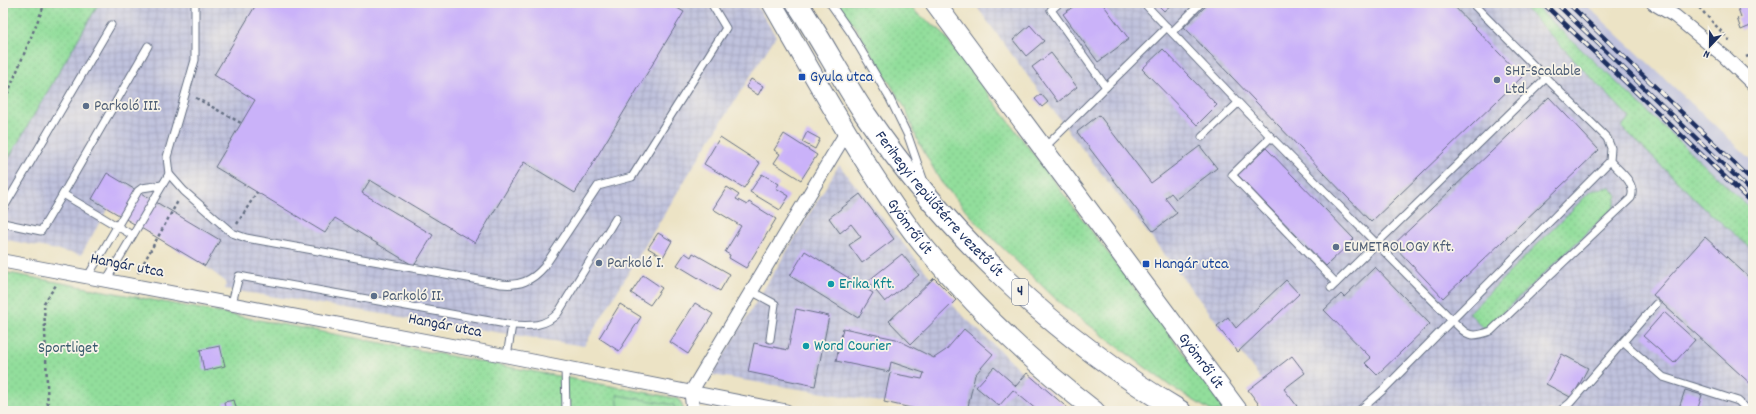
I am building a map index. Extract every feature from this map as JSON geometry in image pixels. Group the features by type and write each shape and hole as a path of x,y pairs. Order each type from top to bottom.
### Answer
{"main road":[{"name":"Ferihegyi repülőtérre vezető út","path":"797,3 865,114 931,201 970,245 1032,303 1080,343 1146,390 1180,411"}],"street":[{"name":"Gyömrői út","path":"772,3 846,133 897,210 922,243 945,270 1013,342 1048,374 1095,411"},
{"name":"Gyömrői út","path":"935,3 1238,411"},
{"path":"1654,4 1676,16 1725,57 1753,84"},
{"path":"693,411 691,392 846,133"},
{"name":"Hangár utca","path":"3,261 107,279 786,411"}],"lane":[{"path":"195,3 195,60 167,157 169,174 184,192 232,233 246,238 512,285 531,280 544,267 598,186 632,177 726,28 711,3"},
{"path":"830,3 851,33 890,99 908,136 931,201"},
{"path":"1059,3 1051,10 1106,87"},
{"path":"1144,3 1271,137 1465,333 1470,335 1478,336 1491,332 1631,198 1634,192 1632,185 1610,161"},
{"path":"1043,149 1106,87 1201,3"},
{"path":"1359,411 1384,389 1610,161 1612,148 1607,138 1472,3"},
{"path":"3,209 111,25"},
{"path":"3,223 41,231 148,46"},
{"path":"1271,137 1232,175 1333,286 1546,78"},
{"path":"1202,137 1238,102"},
{"path":"107,279 169,174"},
{"path":"88,276 138,191 142,188 162,185"},
{"path":"63,194 132,235"},
{"path":"232,303 239,276 512,325 531,326 553,318 616,218"},
{"path":"751,291 775,304 770,339"},
{"path":"1560,411 1570,403 1624,343 1656,304"},
{"path":"507,356 512,325"},
{"path":"1624,343 1662,377 1738,401 1749,411"},
{"path":"565,367 566,411"}],"path":[{"path":"3,105 45,3"},
{"path":"1695,3 1730,41"},
{"path":"1741,52 1746,58"},
{"path":"185,91 241,123"},
{"path":"132,284 184,192"},
{"path":"232,233 257,192"},
{"path":"48,411 44,303 65,271"}],"shaded area":[{"path":"99,3 755,3 776,36 696,162 584,346 225,289 226,282 205,266 108,208 81,255 3,239 3,168"},
{"path":"974,3 1520,3 1630,118 1622,127 1705,209 1753,250 1753,411 1286,411 1066,128"},
{"path":"1532,3 1584,3 1753,161 1753,211"},
{"path":"839,165 958,311 1063,411 936,411 712,375"}],"green space":[{"path":"3,3 99,3 3,168"},
{"path":"838,3 908,3 914,11 940,30 1227,411 1211,411 1170,386 1060,303 980,226 941,182 917,139 905,108 856,28"},
{"path":"1520,3 1532,3 1753,211 1753,250 1705,209 1622,127 1630,118"},
{"path":"1609,187 1617,195 1614,207 1485,329 1469,313 1591,191"},
{"name":"Sportliget","path":"3,272 675,398 680,400 684,411 3,411"},
{"path":"617,395 674,405 675,411 619,411"}],"building":[{"path":"257,3 669,3 684,12 575,193 524,162 475,243 370,180 362,193 433,235 414,266 335,218 325,233 215,167 255,100 214,75"},
{"path":"1078,3 1102,3 1129,39 1098,62 1063,14"},
{"path":"1156,3 1173,3 1164,11"},
{"path":"1209,3 1451,3 1522,77 1371,222 1184,27"},
{"path":"1736,3 1753,3 1753,25 1741,30 1737,18 1741,17"},
{"path":"1030,25 1044,41 1026,56 1013,40"},
{"path":"1163,49 1217,105 1197,125 1142,69"},
{"path":"1051,53 1077,87 1058,102 1032,67"},
{"path":"751,79 763,86 758,95 746,87"},
{"path":"1041,94 1048,102 1042,107 1035,99"},
{"path":"1549,97 1599,150 1443,298 1393,245"},
{"path":"1099,115 1151,183 1200,146 1217,168 1176,199 1171,193 1165,198 1177,213 1153,231 1077,132"},
{"path":"807,132 820,139 815,149 802,142"},
{"path":"784,134 817,155 801,180 774,163 780,154 774,150"},
{"path":"720,137 760,163 744,188 704,164"},
{"path":"1266,148 1354,239 1326,266 1238,175"},
{"path":"107,173 220,240 205,266 92,199"},
{"path":"762,174 779,184 776,188 789,196 780,210 750,192"},
{"path":"727,187 739,195 736,199 747,205 749,202 776,219 746,268 729,258 730,255 725,252 741,226 713,209"},
{"path":"860,194 894,239 862,263 849,245 861,237 851,224 840,233 829,218"},
{"path":"658,233 672,241 663,257 648,248"},
{"path":"1705,237 1753,281 1753,386 1653,295"},
{"name":"Erika Kft.","path":"805,251 873,293 858,318 790,276"},
{"path":"685,253 691,257 693,253 730,274 720,291 677,265"},
{"path":"902,254 919,275 885,302 868,281"},
{"path":"1375,267 1430,324 1377,375 1365,363 1371,358 1324,310 1341,294 1344,297"},
{"path":"643,275 662,288 650,305 631,293"},
{"path":"934,278 956,300 911,344 889,321"},
{"path":"1286,280 1299,294 1238,352 1217,326 1228,317 1236,328"},
{"path":"695,303 713,314 688,354 670,342"},
{"path":"620,304 641,317 619,351 599,338"},
{"name":"Word Courier","path":"796,309 829,316 815,386 748,372 754,343 788,350"},
{"path":"1664,312 1695,340 1674,363 1643,336"},
{"path":"843,328 896,339 934,358 946,350 964,329 993,354 975,375 967,411 925,411 884,402 890,373 922,379 924,373 891,362 889,372 836,361"},
{"path":"220,346 225,366 204,371 200,350"},
{"path":"1562,354 1588,368 1572,398 1546,384"},
{"path":"1292,356 1305,373 1284,389 1297,406 1292,409 1294,411 1264,411 1248,390"},
{"path":"994,367 1016,386 1027,373 1071,411 1038,411 1013,390 999,406 976,387"},
{"path":"1685,390 1702,395 1697,411 1678,411"},
{"path":"234,400 237,411 226,411 224,402"},
{"path":"606,408 606,411 593,411 593,410"}],"railway":[{"path":"1543,3 1753,204"},
{"path":"1556,3 1753,193"},
{"path":"1568,3 1753,181"}],"place":[{"name":"Gyula utca","path":"802,77"},
{"name":"SHI-Scalable Ltd.","path":"1497,80"},
{"name":"Parkoló III.","path":"86,106"},
{"name":"EUMETROLOGY Kft.","path":"1336,247"},
{"name":"Parkoló I.","path":"599,263"},
{"name":"Hangár utca","path":"1146,264"},
{"name":"Erika Kft.","path":"831,284"},
{"name":"Parkoló II.","path":"374,296"},
{"name":"Word Courier","path":"806,346"}]}
